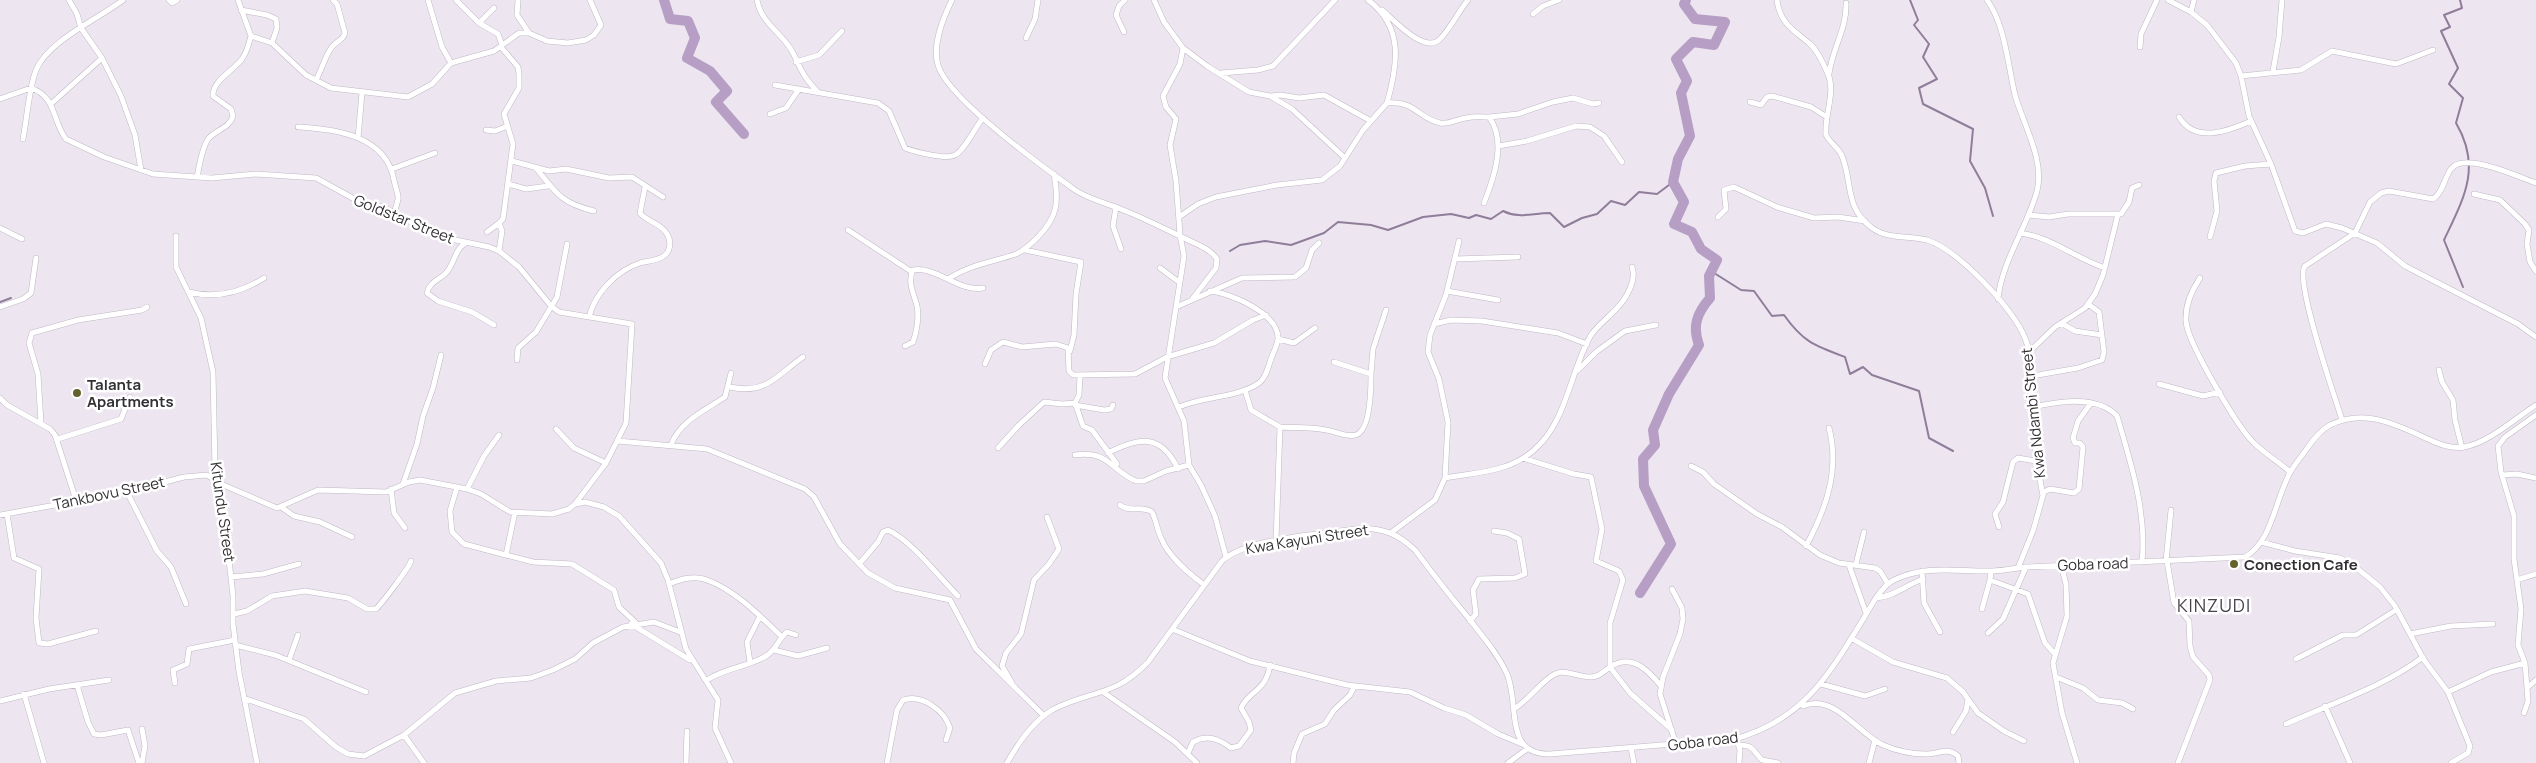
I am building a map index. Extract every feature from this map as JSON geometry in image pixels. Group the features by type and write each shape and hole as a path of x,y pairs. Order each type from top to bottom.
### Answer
{"street":[{"path":"69,0 77,14 81,28 102,58 121,96 136,135 140,170"},
{"path":"23,139 31,88 37,69 43,59 81,28 123,0"},
{"path":"169,0 172,3 177,0"},
{"path":"198,177 205,144 214,132 229,124 234,116 231,110 214,96 213,91 217,84 244,56 251,36 238,0"},
{"path":"316,80 333,45 341,41 345,33 337,4 333,0"},
{"path":"428,0 442,47 451,63"},
{"path":"456,0 479,23 498,34 501,46 518,68 519,74 519,88 504,114 512,138 512,161 503,219 487,232"},
{"path":"518,0 517,16 529,33"},
{"path":"251,36 272,43 296,67 330,88 408,97 424,90 451,63 486,54 519,33 529,33 557,43 576,42 594,35 601,25 600,19 590,0"},
{"path":"757,0 764,18 787,45 805,80 817,92"},
{"path":"952,0 942,24 937,46 939,70 955,90 983,118 1054,174 1088,198 1116,207 1180,235 1202,246 1217,259 1216,268 1193,298"},
{"path":"1026,38 1035,19 1038,0"},
{"path":"1124,32 1116,15 1119,6 1125,0"},
{"path":"1154,0 1164,22 1183,48 1207,66 1249,92 1299,98 1324,95 1370,122"},
{"path":"1221,73 1258,70 1273,66 1335,0"},
{"path":"1368,0 1414,38 1432,43 1443,36 1468,0"},
{"path":"1533,14 1543,6 1559,0"},
{"name":"Kwa Ndambi Street","path":"1777,0 1783,21 1790,29 1811,45 1829,74 1830,102 1826,136 1842,155 1850,201 1865,221 1884,234 1925,240 1937,244 1969,269 2016,321 2025,338 2029,352 2036,461 2043,496"},
{"path":"1987,0 2004,43 2016,96 2030,134 2037,166 2037,191 2001,281 1998,299"},
{"path":"2140,47 2141,34 2157,0"},
{"path":"2168,0 2191,12 2215,34 2236,63 2252,121 2271,164 2295,231 2303,233 2326,224 2355,233 2377,243 2405,266 2518,324 2536,337"},
{"path":"2191,12 2194,0"},
{"path":"2272,71 2279,37 2282,0"},
{"path":"1829,74 1844,29 1846,3"},
{"path":"479,23 494,8"},
{"path":"241,10 267,15 276,20 277,28 272,43"},
{"path":"1179,218 1191,208 1216,197 1277,185 1322,180 1340,166 1370,122 1387,102 1397,64 1392,34 1382,10"},
{"path":"796,62 818,56 842,31"},
{"path":"1183,48 1180,64 1163,96 1166,107 1176,119 1170,146 1176,181 1180,235 1184,256 1165,378 1184,421 1188,465 1201,485 1215,516 1226,557"},
{"path":"2241,76 2272,71 2301,70 2332,51 2396,64 2433,50"},
{"path":"0,99 31,88 45,95 52,103 102,58"},
{"path":"775,85 867,100 884,106 889,111 906,148 920,153 948,157 957,154 983,118"},
{"path":"770,114 786,108 799,89"},
{"path":"358,138 362,93"},
{"path":"1270,96 1292,109 1345,158"},
{"path":"1750,102 1761,105 1767,97 1772,96 1811,107 1827,117"},
{"path":"1387,102 1410,105 1439,123 1449,124 1468,117 1518,114 1553,102 1573,98 1593,104 1599,103"},
{"name":"Goldstar Street","path":"52,103 66,139 104,158 153,174 198,177 256,174 316,178 358,201 383,207 437,236 489,247 499,252 510,258 519,267 551,306"},
{"path":"1484,203 1490,188 1498,146 1498,131 1490,117"},
{"path":"2179,117 2193,130 2210,134 2227,131 2252,121"},
{"path":"486,130 495,131 508,126"},
{"path":"1498,146 1528,141 1576,126 1590,127 1604,136 1622,162"},
{"path":"298,127 336,131 358,138 382,154 392,169 400,196 394,213"},
{"path":"392,169 435,153"},
{"path":"512,161 549,171 572,170 608,178 632,177 663,198"},
{"path":"2210,237 2217,211 2214,181 2216,173 2237,168 2271,164"},
{"path":"2342,420 2312,323 2302,277 2305,266 2355,233 2363,213 2376,196 2389,191 2432,199 2439,193 2450,170 2459,164 2480,164 2536,183"},
{"path":"535,167 548,186 562,199 594,211"},
{"path":"1025,250 1054,217 1057,198 1054,174"},
{"path":"508,184 526,189 548,186"},
{"path":"2028,215 2049,218 2068,214 2118,214 2126,208 2133,186 2140,185"},
{"path":"589,317 595,300 613,278 632,266 663,257 669,251 669,240 664,230 640,213 645,187"},
{"path":"1718,217 1726,209 1724,190 1734,187 1777,207 1814,218 1838,217 1865,221"},
{"path":"2474,194 2500,200 2525,224 2529,230 2527,244 2530,262 2536,271"},
{"path":"1116,207 1113,226 1121,249"},
{"path":"2029,352 2061,323 2088,304 2101,282 2118,214"},
{"path":"499,223 502,231 499,252"},
{"path":"0,228 22,240"},
{"path":"848,230 912,272"},
{"path":"2020,232 2049,240 2078,258 2105,268"},
{"name":"Kitundu Street","path":"176,236 176,267 201,318 213,372 217,480 225,524 231,577 235,642 257,763"},
{"path":"1392,532 1434,500 1445,478 1448,422 1439,380 1428,352 1434,324 1447,291 1459,241"},
{"path":"466,243 459,248 448,272 428,288 427,293 438,301 472,312 494,325"},
{"path":"1176,307 1242,278 1296,277 1306,268 1312,250 1319,243"},
{"path":"517,360 516,354 520,345 536,332 560,286 567,244"},
{"path":"948,279 962,270 1025,250 1081,262 1069,371 1073,375 1080,376 1129,375 1167,357 1214,343 1253,320 1266,315"},
{"path":"1455,259 1518,257"},
{"path":"0,307 23,299 31,292 36,258"},
{"path":"1445,478 1477,475 1498,469 1523,458 1540,444 1554,424 1587,344 1596,328 1622,303 1632,280 1632,267"},
{"path":"1160,268 1179,282"},
{"path":"912,272 917,270 925,271 971,289 983,288"},
{"path":"905,346 914,342 916,330 917,311 911,287 912,272"},
{"path":"189,292 232,293 246,289 264,278"},
{"path":"2200,278 2192,291 2186,322 2210,377 2254,443 2290,472"},
{"path":"1179,407 1245,390 1263,380 1278,339 1274,326 1266,315 1236,298 1221,292 1210,291"},
{"path":"1447,291 1498,300"},
{"path":"2032,376 2098,363 2104,357 2099,312 2088,304"},
{"path":"551,306 559,312 630,322 633,326 627,420 606,463 575,504"},
{"path":"41,423 38,374 29,343 32,333 68,322 142,310 147,307"},
{"path":"1245,390 1251,410 1280,426 1356,435 1364,427 1371,396 1373,349 1386,310"},
{"path":"1434,324 1451,320 1482,321 1558,333 1587,344"},
{"path":"2061,323 2075,331 2102,335"},
{"path":"1576,373 1596,352 1625,331 1656,325"},
{"path":"1278,339 1294,343 1315,328"},
{"path":"984,364 991,350 1003,342 1022,347 1062,345 1068,348 1070,352"},
{"path":"402,484 417,444 441,355"},
{"path":"730,387 748,390 764,386 803,357"},
{"path":"1334,362 1371,374"},
{"path":"2439,370 2442,382 2453,400 2455,420 2462,448 2490,437 2536,404"},
{"path":"671,445 675,433 725,397 730,387 731,373"},
{"path":"1080,376 1079,396 1075,404 1083,426 1092,430 1119,469"},
{"path":"2159,384 2203,396 2220,392"},
{"path":"58,439 121,419 130,397"},
{"path":"0,398 7,405 50,429 58,439 76,500"},
{"path":"998,448 1019,424 1044,402 1075,404 1104,410 1110,409 1113,405"},
{"path":"2032,407 2066,402 2090,403 2111,409 2118,416 2142,514 2144,544 2142,562"},
{"name":"Kwa Ndambi Street","path":"2018,568 2033,531 2043,496 2048,490 2072,493 2079,489 2083,446 2074,443 2073,438 2078,421 2090,403"},
{"path":"2524,713 2528,701 2525,663 2518,645 2521,609 2514,559 2514,516 2502,475 2498,446 2502,440 2536,415"},
{"name":"Goba road","path":"1631,748 1735,739 1756,733 1777,723 1799,707 1821,684 1866,614 1888,584 1912,572 1991,572 2026,567 2244,557 2252,553 2261,542 2290,472 2312,442 2327,427 2342,420 2361,416 2381,419 2435,442 2462,448"},
{"path":"1276,541 1280,426"},
{"path":"1806,546 1825,507 1830,489 1834,453 1828,428"},
{"path":"556,429 574,448 606,463"},
{"path":"467,489 484,456 499,436"},
{"path":"618,441 707,449 805,489 814,498 840,544 876,578 895,588 950,600 976,649 1044,716"},
{"path":"1108,453 1135,441 1148,441 1161,445 1167,450 1178,469"},
{"path":"1075,455 1093,454 1111,462 1132,479 1139,481 1188,465"},
{"path":"1523,458 1574,474 1587,476 1594,482 1602,530 1596,561 1619,571 1624,580 1610,623 1610,667 1630,693 1672,730"},
{"path":"1999,527 1995,514 2003,502 2013,462 2018,458 2036,461"},
{"path":"1691,466 1703,472 1714,484 1758,514 1782,527 1806,546 1833,561 1875,568 1880,571 1888,584"},
{"path":"2502,475 2517,474 2536,478"},
{"name":"Tankbovu Street","path":"0,515 127,492 184,477 207,475 217,480"},
{"path":"217,480 272,508 281,507 318,490 344,489 368,492 391,489 402,484 420,480 467,489 481,494 503,509 515,512 552,514 562,512 575,504 585,502 604,507 620,516 661,563 669,584 680,632 691,660 707,680 719,704 715,728 731,763"},
{"path":"457,487 450,511 452,532 464,544 532,562 572,564 614,590 619,607 633,624 691,660"},
{"path":"391,489 394,513 405,528"},
{"path":"127,492 157,551 170,567 186,604"},
{"path":"1120,505 1129,509 1142,508 1152,512 1161,540 1184,569 1203,584"},
{"path":"281,507 294,516 320,522 352,536"},
{"path":"2171,510 2167,562 2174,603 2189,621 2191,651 2210,680 2178,763"},
{"path":"506,555 515,512"},
{"path":"7,514 14,558 39,569 36,618 39,643 48,644 96,631"},
{"path":"1014,686 1002,666 1003,659 1021,634 1034,580 1050,564 1058,550 1047,517"},
{"name":"Kwa Kayuni Street","path":"1007,763 1025,735 1044,716 1062,706 1104,692 1135,676 1148,662 1203,584 1226,557 1246,547 1362,528 1380,528 1392,532 1415,550 1500,660 1507,674 1516,729 1526,749"},
{"path":"859,564 878,542 883,532 888,530 928,561 936,574 958,596"},
{"path":"1470,621 1476,614 1473,590 1479,579 1515,578 1525,572 1519,539 1507,533 1494,531"},
{"path":"1864,532 1853,564 1866,614"},
{"path":"2261,542 2347,561 2380,588 2396,610 2423,657 2448,692 2470,748 2468,753 2451,763"},
{"path":"234,614 247,611 272,596 305,591 348,598 367,609 376,609 394,584 408,569 411,561"},
{"path":"231,577 263,574 299,564"},
{"path":"2061,566 2066,584 2067,616 2063,635 2053,663 2062,713 2077,763"},
{"path":"1988,633 2003,619 2018,589 2026,567"},
{"path":"1922,571 1924,603 1940,632"},
{"path":"1982,609 1991,572"},
{"path":"2517,580 2536,574"},
{"path":"669,584 684,578 706,579 730,593 760,616 781,636"},
{"path":"1877,598 1890,596 1923,579"},
{"path":"1990,580 2028,594 2044,643 2055,654"},
{"path":"1672,588 1682,608 1683,619 1661,686 1661,702 1678,745"},
{"path":"2296,660 2343,635 2356,635 2396,610"},
{"path":"750,662 748,642 760,616"},
{"path":"246,699 304,718 336,747 356,756 368,755 404,735 455,694 496,681 531,678 553,670 575,659 599,639 633,624 661,623 680,632"},
{"path":"2410,634 2451,626 2493,624"},
{"path":"1172,629 1250,661 1354,687 1410,692 1444,708 1466,715 1498,734 1522,744"},
{"path":"707,680 774,650 781,636 787,632 796,635"},
{"path":"289,660 298,634"},
{"path":"1851,638 1893,662 1947,678 1969,699 1978,713 2004,731 2024,741"},
{"path":"175,683 173,670 188,664 189,649 235,642 289,660 366,692"},
{"path":"774,650 798,656 827,648"},
{"path":"2286,724 2392,678 2423,657"},
{"path":"1514,709 1530,698 1556,674 1567,673 1592,677 1599,675 1610,667 1628,661 1644,668 1661,686"},
{"path":"2448,692 2491,672 2525,663"},
{"path":"1188,754 1193,742 1202,738 1216,739 1230,748 1239,746 1251,730 1250,722 1241,708 1245,702 1262,688 1270,666"},
{"path":"2056,677 2083,688 2098,700 2122,702 2133,708"},
{"path":"0,701 24,694 109,680"},
{"path":"2527,688 2536,680"},
{"path":"1821,684 1865,696 1885,689"},
{"path":"78,685 88,722 94,734 100,735 128,730 140,763"},
{"path":"1293,763 1292,756 1302,734 1325,724 1334,710 1350,695 1354,687"},
{"path":"1104,692 1171,738 1197,763"},
{"path":"24,694 44,763"},
{"path":"887,763 897,710 903,700 917,699 930,704 939,711 948,722 950,728 946,740"},
{"path":"1953,732 1963,717 1969,699"},
{"path":"1799,707 1816,703 1828,707 1846,717 1875,740 1891,749 1909,754 1926,755 1949,751 1958,756 1959,763"},
{"path":"2325,706 2350,763"},
{"path":"140,763 145,746 142,729"},
{"path":"686,763 688,731"},
{"path":"404,735 424,763"},
{"path":"1735,739 1739,745 1739,763"},
{"path":"1869,763 1875,740"},
{"path":"1739,745 1749,745 1754,748 1762,760 1778,763"},
{"path":"1508,763 1526,749 1542,755 1631,748 1634,763"}],"waterway":[{"path":"664,0 670,19 688,21 695,38 687,58 710,71 727,91 716,102 744,134"},
{"path":"1640,593 1671,544 1644,486 1643,459 1655,445 1653,430 1669,394 1699,345 1696,332 1697,320 1710,298 1709,276 1717,260 1701,249 1692,232 1674,224 1684,202 1673,182 1678,159 1690,136 1681,93 1687,81 1676,59 1693,42 1714,45 1725,22 1695,19 1684,4 1686,0"},
{"path":"1910,0 1918,20 1914,25 1929,44 1923,57 1937,79 1919,88 1923,104 1973,129 1970,161 1985,188 1993,216"},
{"path":"2460,0 2462,8 2444,15 2450,27 2441,31 2458,68 2449,84 2463,98 2456,123 2464,139 2468,154 2467,182 2458,210 2444,240 2463,287"},
{"path":"1230,251 1240,245 1265,241 1291,245 1324,233 1338,222 1371,225 1388,230 1423,217 1451,214 1469,218 1476,215 1491,219 1503,211 1515,215 1550,213 1564,227 1582,218 1597,214 1611,201 1625,205 1639,192 1657,194 1673,182"},
{"path":"1711,271 1741,290 1754,291 1772,316 1784,315 1797,331 1810,342 1845,357 1850,374 1863,367 1872,375 1919,391 1929,438 1953,451"},
{"path":"0,302 11,298"}],"place":[{"name":"Talanta Apartments","path":"77,393"},
{"name":"Conection Cafe","path":"2234,564"}],"district":[{"name":"KINZUDI","path":"2214,605"}]}
